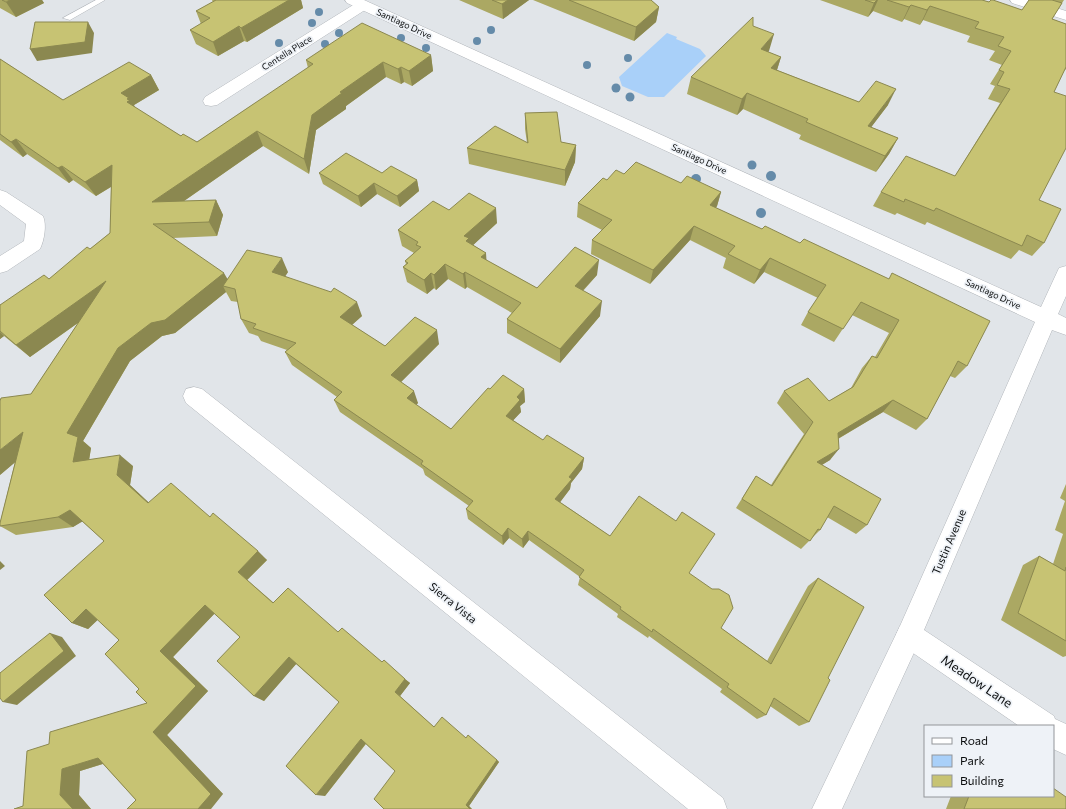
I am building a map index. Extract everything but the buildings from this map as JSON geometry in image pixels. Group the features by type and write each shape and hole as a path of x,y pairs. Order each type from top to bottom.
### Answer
{"street":[{"path":"1016,0 1066,16"},
{"name":"Centella Place","path":"211,101 358,2"},
{"name":"Santiago Drive","path":"358,2 1056,322"},
{"path":"0,196 36,222 33,244 0,266"},
{"name":"Tustin Avenue","path":"827,809 1056,322 1066,273"},
{"name":"Sierra Vista","path":"194,396 712,809"},
{"name":"Meadow Lane","path":"909,635 1043,725"},
{"path":"1054,733 1066,741"}],"lane":[{"path":"67,18 101,0"}],"green space":[{"path":"667,33 677,37 676,39 700,49 706,56 664,97 648,97 622,86 619,77"}]}
